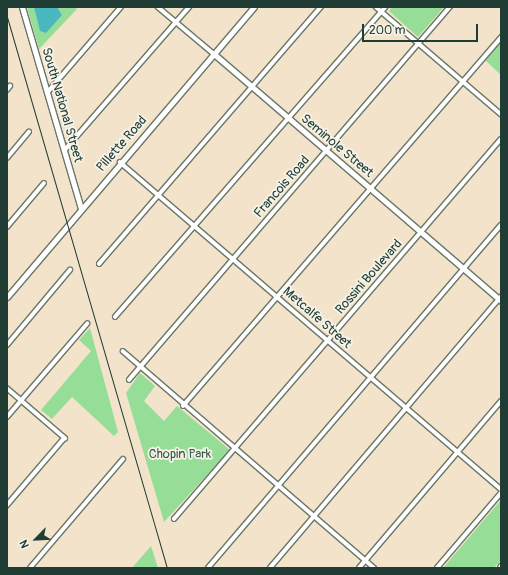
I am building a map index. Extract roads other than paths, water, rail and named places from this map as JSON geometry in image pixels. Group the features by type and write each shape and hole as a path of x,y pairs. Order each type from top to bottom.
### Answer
{"street":[{"name":"South National Street","path":"22,7 80,209"},
{"path":"47,93 121,7"},
{"name":"Seminole Street","path":"158,7 500,299"},
{"path":"64,152 189,7"},
{"name":"Pillette Road","path":"7,297 120,162 254,7"},
{"path":"100,264 321,7"},
{"path":"376,7 501,114"},
{"path":"115,317 196,227 385,7"},
{"name":"Francois Road","path":"129,380 450,7"},
{"path":"183,406 501,37"},
{"path":"7,90 10,86"},
{"path":"7,158 29,132"},
{"name":"Rossini Boulevard","path":"174,518 501,139"},
{"name":"Metcalfe Street","path":"120,162 501,489"},
{"path":"7,227 44,183"},
{"path":"208,568 501,225"},
{"path":"7,345 70,270"},
{"path":"270,568 406,407 500,299"},
{"path":"7,417 86,324"},
{"path":"123,351 183,406 235,448 374,568"},
{"path":"7,388 65,438 7,506"},
{"path":"358,568 501,401"},
{"path":"30,568 123,459"},
{"path":"437,568 501,493"}],"water":[{"path":"34,7 57,7 62,15 46,33 40,31"}],"railway":[{"path":"7,17 167,568"}],"park label":[{"name":"Chopin Park","path":"180,454"}]}
